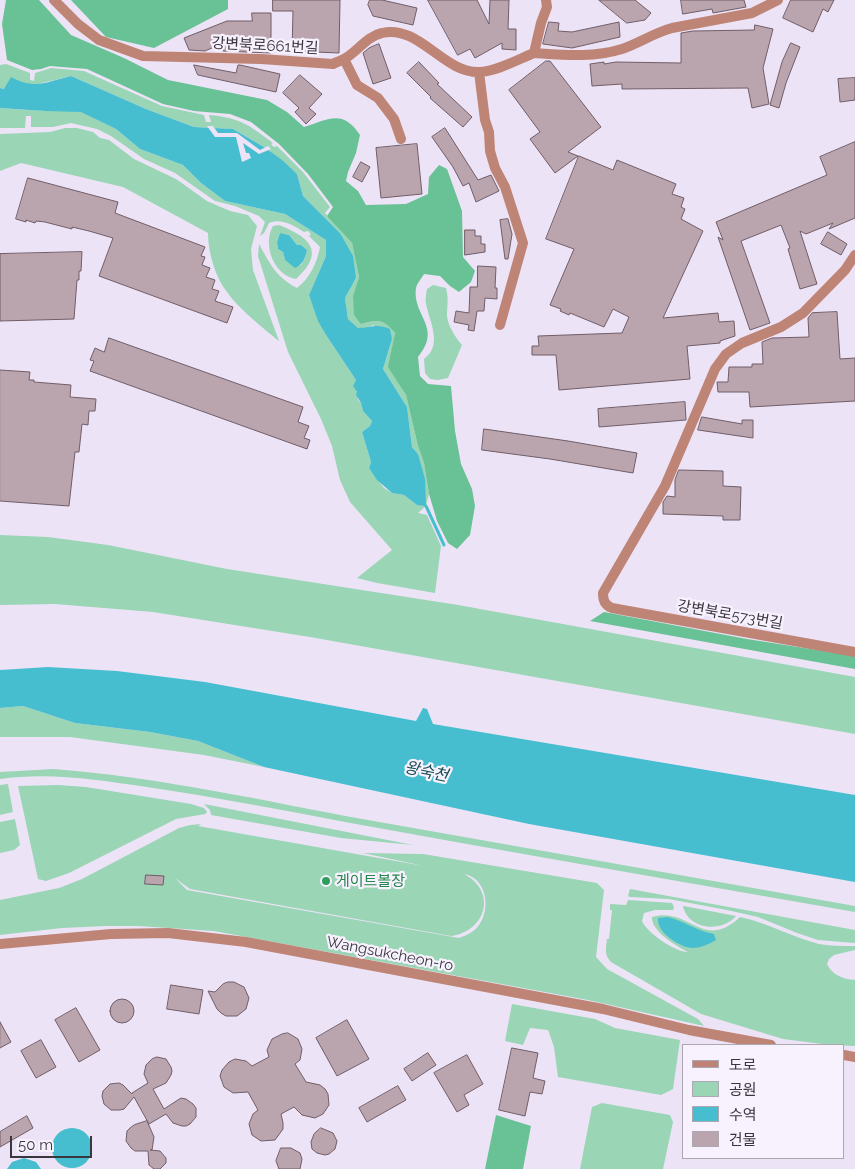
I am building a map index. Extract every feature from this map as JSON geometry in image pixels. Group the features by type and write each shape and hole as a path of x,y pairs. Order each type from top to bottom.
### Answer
{"street":[{"name":"강변북로661번길","path":"54,0 78,24 98,40 143,56 261,58 333,64 344,59 363,43 380,33 390,32 400,33 421,42 458,68 479,72"},
{"path":"534,52 547,7 546,0"},
{"path":"500,325 513,274 524,243 505,187 495,168 490,151 488,132 484,120 479,72 489,70 534,52 580,56 603,53 623,48 659,32 752,13 778,0"},
{"path":"344,59 357,85 378,98 394,119 401,139"},
{"name":"강변북로573번길","path":"855,255 845,270 803,313 781,326 742,343 726,354 715,369 665,486 602,593 606,605 612,608 855,652"},
{"name":"Wangsukcheon-ro","path":"0,944 111,934 168,933 246,942 604,1009 689,1030 765,1044"}],"green space":[{"path":"6,0 39,0 71,35 168,80 267,100 287,112 304,127 335,118 348,122 360,135 346,181 358,191 366,205 406,204 428,194 429,177 439,165 447,169 462,211 463,257 475,271 471,282 459,292 440,276 424,274 416,288 416,298 425,322 428,338 425,347 418,357 420,376 428,384 451,386 455,431 461,464 472,489 475,506 470,535 457,549 448,543 437,521 406,395 388,367 395,333 380,321 361,324 354,315 353,296 359,277 352,243 327,216 333,207 308,174 279,144 251,122 230,114 194,111 163,104 87,69 50,66 32,70 7,60 2,24"},
{"path":"71,0 228,0 228,9 154,48 106,37"},
{"path":"6,64 30,73 30,80 34,81 35,73 51,68 84,71 162,106 204,115 206,122 211,122 209,115 237,120 257,131 273,143 271,144 274,147 277,146 303,172 330,207 325,213 352,243 359,277 353,296 361,324 380,321 395,333 389,367 406,395 424,463 429,494 426,506 418,513 427,515 441,546 435,593 357,578 392,550 350,502 340,480 332,446 321,419 288,352 258,256 259,244 270,264 279,275 297,288 309,275 319,253 320,247 309,236 311,234 308,231 304,232 278,221 269,223 264,233 260,236 265,222 259,216 235,206 215,201 175,173 144,159 111,136 97,129 71,123 53,127 31,127 31,116 26,116 25,128 0,128 0,108 80,111 116,129 140,149 183,165 201,183 225,201 285,214 326,240 326,256 309,295 326,335 356,380 354,387 358,400 363,411 372,421 370,426 362,432 371,462 369,468 384,488 392,493 404,495 417,505 418,454 412,447 407,407 383,369 392,339 373,325 367,328 358,328 348,319 345,298 356,278 340,233 303,196 297,174 264,147 233,129 194,127 146,109 71,76 38,84 8,84 4,89 0,88 0,65"},
{"path":"65,128 77,128 93,132 100,138 109,140 134,159 176,179 207,201 230,211 248,215 257,226 251,249 253,270 279,341 244,311 223,286 213,264 208,233 123,187 21,163 0,171 0,134 50,132"},
{"path":"279,225 290,230 306,240 310,246 312,253 310,261 296,279 288,277 282,272 272,258 269,241 273,226","holes":["280,233 289,235 297,245 301,245 307,250 301,265 285,260 283,252 278,249 277,242"]},
{"path":"433,285 446,288 449,324 462,345 448,378 438,380 430,379 425,373 424,359 430,353 434,340 426,301 427,289"},
{"path":"0,535 48,537 108,545 227,569 458,605 855,677 855,734 310,637 153,612 55,604 0,605"},
{"path":"604,612 747,639 855,656 855,669 590,621"},
{"path":"23,706 75,723 150,732 198,741 264,767 204,755 70,737 0,737 0,708"},
{"path":"53,769 133,778 211,790 368,820 855,906 855,912 172,791 74,778 37,776 0,779 0,772"},
{"path":"8,784 13,812 0,815 0,785"},
{"path":"58,785 86,787 191,804 204,808 207,812 205,814 176,819 69,873 46,881 38,879 18,786"},
{"path":"204,804 413,845 341,838 211,815 210,810"},
{"path":"15,819 20,845 14,850 0,853 0,822"},
{"path":"201,824 198,826 424,866 363,853 423,854 597,883 604,890 596,957 607,969 698,1019 704,1026 588,1000 214,931 106,926 62,928 0,935 0,900 59,888 82,879 179,828","holes":["464,874 478,881 485,895 485,911 477,927 459,938 187,890 175,878 190,889 451,936 463,933 473,927 480,919 484,900 481,890 474,881"]},
{"path":"630,889 855,930 855,943 818,940 758,917 727,910 669,899 630,897 628,896"},
{"path":"628,900 672,903 673,910 655,910 644,913 642,921 655,936 682,951 688,952 660,933 652,917 665,915 676,917 696,926 716,930 727,927 740,917 819,944 855,946 855,950 834,955 827,964 838,976 855,980 855,1046 783,1039 701,1014 611,962 607,957 606,951 612,910 610,910 610,904 626,905"},
{"path":"683,906 736,916 723,925 706,926 691,920"},
{"path":"512,1004 595,1019 615,1028 680,1040 673,1089 661,1095 558,1077 554,1047 548,1030 530,1028 523,1045 505,1041"},
{"path":"602,1103 670,1115 673,1122 663,1169 580,1169 592,1107"},
{"path":"496,1115 531,1126 523,1169 485,1169"}],"water":[{"path":"71,76 146,109 194,127 233,129 264,147 297,174 303,196 340,233 353,256 356,278 345,298 348,319 358,328 377,326 390,329 392,339 383,369 407,407 412,447 418,454 425,479 426,506 417,505 404,495 392,493 377,480 369,468 371,462 362,432 370,426 372,421 363,411 356,395 357,392 353,386 356,380 318,321 309,295 326,256 326,240 285,214 225,201 201,183 183,165 140,149 116,129 81,112 0,108 0,88 4,89 11,77 27,83 41,84"},
{"path":"280,233 289,235 297,245 301,245 307,250 303,261 295,268 285,260 283,252 278,249 277,242"},
{"name":"왕숙천","path":"48,667 117,671 205,682 416,721 423,708 427,709 433,724 855,795 855,882 529,824 264,767 198,741 150,732 75,723 23,706 0,708 0,670"},
{"path":"668,917 714,934 716,940 696,948 682,945 665,934 658,923 658,918"},
{"path":"68,1128 76,1128 83,1131 89,1137 92,1148 89,1159 83,1165 76,1168 68,1168 61,1165 55,1159 52,1152 52,1144 55,1137 61,1131"},
{"path":"24,1158 36,1162 41,1169 7,1169 12,1162"}],"pier":[{"path":"207,126 213,126 218,133 237,133 260,150 268,146 271,149 259,154 243,143 246,153 249,153 251,158 242,162 236,137 215,137"}],"building":[{"path":"273,0 340,0 339,53 292,51 293,11 273,11"},
{"path":"370,0 382,0 417,8 413,25 373,16 368,5"},
{"path":"428,0 477,0 489,24 490,0 509,0 508,29 516,29 516,50 502,49 502,43 475,58 470,49 458,55"},
{"path":"599,0 635,0 651,13 645,20 627,23"},
{"path":"681,0 744,0 746,7 713,13 712,9 683,14"},
{"path":"791,0 834,0 828,12 823,9 813,32 783,18"},
{"path":"252,13 271,13 271,53 223,51 223,43 205,51 189,50 184,38 227,21 252,21"},
{"path":"549,22 559,23 558,31 572,32 619,22 620,37 572,48 543,44"},
{"path":"755,25 773,29 763,68 769,104 752,108 748,88 622,89 622,84 592,86 590,64 604,62 604,64 616,62 681,63 681,33 693,31 754,30"},
{"path":"791,43 800,47 786,83 779,108 770,105 782,62"},
{"path":"379,44 391,78 373,84 363,53"},
{"path":"546,61 550,61 601,127 568,152 578,156 555,173 530,139 540,132 509,90"},
{"path":"419,62 439,83 437,84 472,117 463,127 430,98 407,73"},
{"path":"194,65 236,73 238,65 240,65 280,74 276,92 198,75"},
{"path":"300,75 322,94 309,108 316,114 306,124 295,112 299,108 283,93"},
{"path":"855,78 855,100 840,102 838,79"},
{"path":"445,128 478,180 491,175 499,191 476,202 469,183 463,186 453,167 432,137"},
{"path":"855,142 855,218 829,229 833,223 806,234 800,231 817,284 800,289 788,249 790,248 781,225 741,241 770,323 750,330 718,237 723,240 716,222 827,175 820,157"},
{"path":"417,144 422,194 381,198 376,148"},
{"path":"579,156 613,170 617,160 676,184 672,194 684,198 681,207 685,209 681,219 703,231 663,318 718,313 719,322 734,321 735,336 720,341 720,343 687,346 690,379 559,390 556,355 532,355 532,346 539,346 538,336 622,333 629,317 613,309 604,327 570,313 569,315 560,311 561,309 550,305 574,249 546,239"},
{"path":"361,162 370,167 362,182 353,177"},
{"path":"28,178 118,202 115,213 205,247 201,256 205,257 202,265 210,268 206,277 215,280 212,289 219,291 215,301 233,307 227,323 99,276 113,238 72,227 72,229 45,222 36,221 35,223 16,219"},
{"path":"508,219 512,234 508,259 505,259 500,220"},
{"path":"465,230 475,230 475,236 481,236 481,244 485,244 485,252 465,255"},
{"path":"828,232 847,244 841,255 821,244"},
{"path":"82,252 81,271 79,271 79,280 77,280 74,319 0,321 0,254"},
{"path":"478,266 496,267 495,288 497,288 497,299 485,298 484,311 477,311 474,331 468,330 469,325 454,322 456,311 469,313 470,287 477,287"},
{"path":"837,312 840,359 855,358 855,401 750,407 749,392 718,392 717,382 728,382 729,367 752,367 752,364 763,364 762,342 772,338 809,337 808,318 812,313"},
{"path":"109,338 303,407 298,422 309,426 304,438 310,440 307,449 90,371 94,361 90,360 95,348 104,352"},
{"path":"0,370 30,372 29,380 34,380 34,382 71,385 70,397 96,399 95,411 89,411 88,425 82,424 79,452 75,452 69,506 0,501"},
{"path":"685,402 686,420 599,427 598,409"},
{"path":"702,417 742,424 742,420 753,420 753,438 698,430"},
{"path":"484,429 637,453 633,473 482,450"},
{"path":"679,470 723,471 723,486 741,487 740,520 723,520 723,516 663,514 663,502 667,496 675,497 675,480"},
{"path":"146,875 164,876 163,885 145,884"},
{"path":"228,982 234,982 244,987 249,998 246,1009 237,1016 226,1016 221,1013 208,991 215,992"},
{"path":"171,985 203,990 199,1014 167,1009"},
{"path":"122,999 130,1003 134,1011 130,1019 122,1023 114,1019 110,1011 114,1003"},
{"path":"76,1008 100,1050 79,1062 55,1020"},
{"path":"347,1020 369,1059 337,1076 316,1038"},
{"path":"0,1022 11,1042 0,1048"},
{"path":"288,1033 298,1039 302,1049 300,1060 295,1064 306,1082 320,1085 325,1089 328,1094 329,1105 323,1114 315,1118 302,1115 294,1107 281,1114 283,1129 275,1140 261,1141 252,1135 249,1124 253,1114 258,1110 248,1092 233,1093 224,1087 220,1076 222,1070 229,1062 235,1059 246,1061 252,1066 269,1057 267,1050 272,1039"},
{"path":"41,1040 56,1067 36,1078 21,1051"},
{"path":"512,1048 538,1053 533,1078 545,1081 542,1094 530,1092 525,1116 499,1110"},
{"path":"428,1053 436,1065 412,1081 404,1069"},
{"path":"467,1055 483,1084 464,1095 469,1105 457,1112 434,1073"},
{"path":"157,1057 166,1059 172,1071 166,1083 153,1089 164,1109 181,1098 186,1099 196,1108 196,1117 186,1126 173,1123 166,1114 149,1124 134,1097 124,1109 120,1110 111,1110 104,1104 103,1091 110,1084 119,1083 132,1094 148,1083 144,1074 146,1065"},
{"path":"398,1086 406,1100 367,1122 359,1108"},
{"path":"27,1116 33,1128 0,1147 0,1132"},
{"path":"147,1121 154,1137 152,1150 150,1150 160,1151 166,1158 166,1163 160,1169 154,1169 149,1165 148,1151 135,1151 126,1141 127,1131 130,1128"},
{"path":"321,1128 333,1133 337,1141 335,1149 325,1155 317,1153 312,1149 311,1142 314,1134"},
{"path":"281,1148 291,1148 300,1153 302,1159 300,1169 279,1169 276,1161"}],"waterway":[{"path":"426,506 444,545"}],"place":[{"name":"게이트볼장","path":"326,881"}]}
